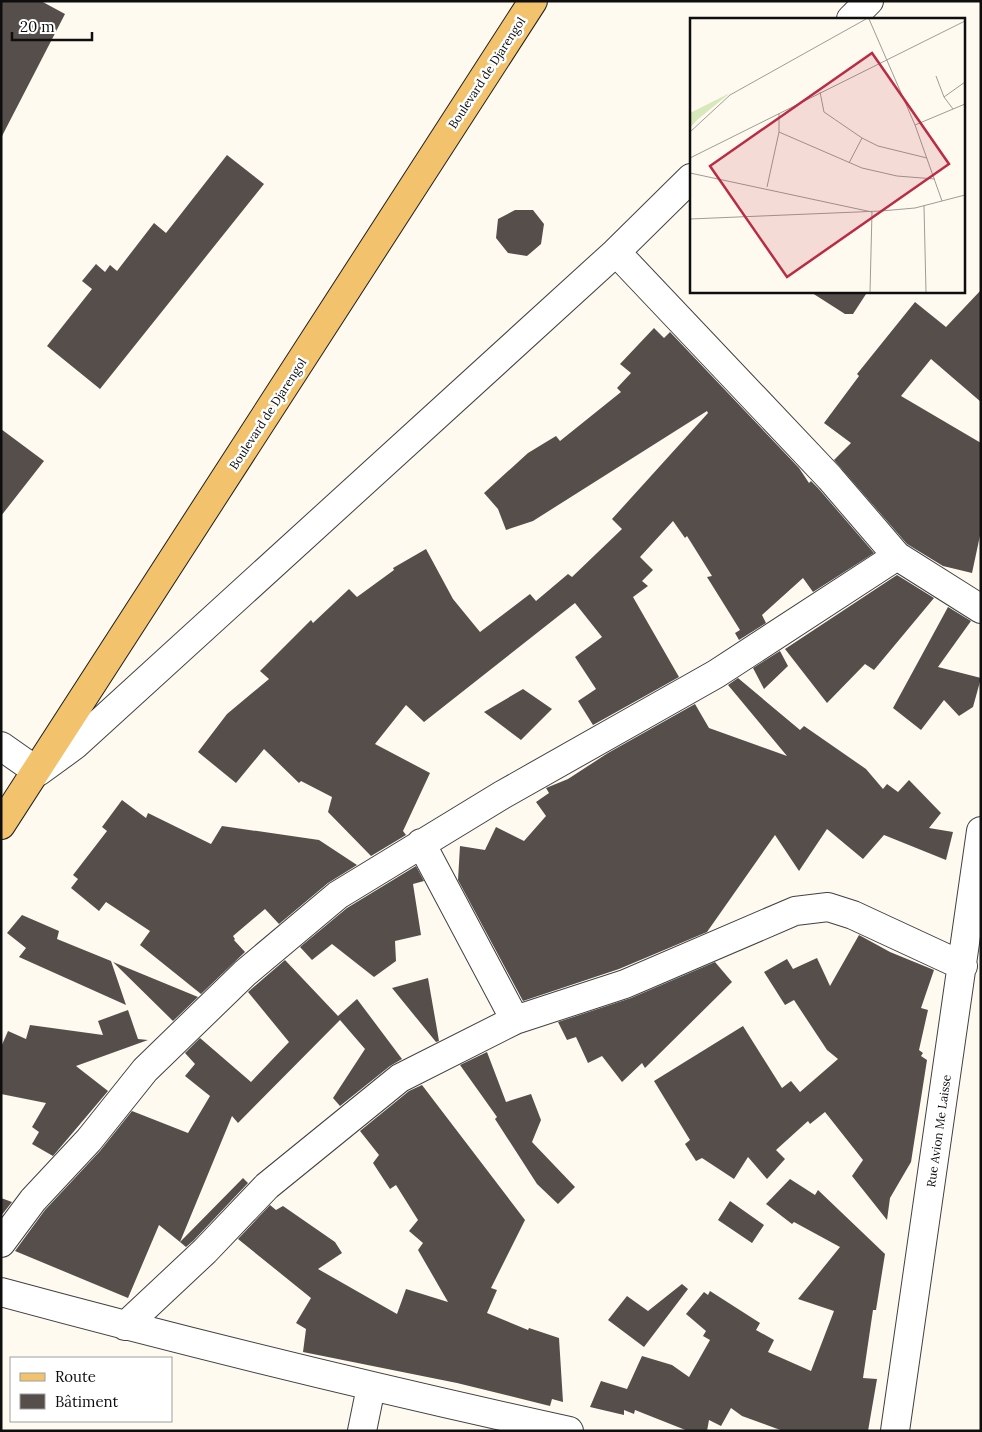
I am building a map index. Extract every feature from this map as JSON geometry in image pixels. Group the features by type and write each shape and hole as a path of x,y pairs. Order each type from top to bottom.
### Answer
{"main road":[{"name":"Boulevard de Djarengol","path":"1,826 38,772 533,1"}],"street":[{"path":"852,18 869,1"},
{"path":"1,746 38,772 82,738 616,252 690,179"},
{"path":"616,252 830,478 897,556 981,609"},
{"path":"1,1243 33,1200 89,1140 145,1070 244,973 338,895 421,843 716,674 897,556"},
{"name":"Rue Avion Me Laisse","path":"895,1431 981,831"},
{"path":"421,843 515,1020"},
{"path":"125,1326 205,1251 267,1186 400,1078 515,1020 625,984 795,911 828,907 853,915 962,966"},
{"path":"1,1292 125,1326 371,1387 569,1431"},
{"path":"362,1431 371,1387"}],"building":[{"path":"1,1 41,1 65,14 1,138"},
{"path":"227,155 264,184 100,389 47,346 92,289 82,281 96,264 105,272 110,265 117,271 154,223 166,233"},
{"path":"515,210 533,210 544,224 541,244 527,256 508,253 496,238 498,219"},
{"path":"981,290 981,402 931,359 901,396 981,443 981,531 972,573 943,566 907,544 834,460 851,443 824,423 859,376 857,374 915,302 946,327"},
{"path":"811,292 867,292 853,314 845,314"},
{"path":"654,328 664,338 670,332 799,468 809,483 811,481 818,488 874,553 813,592 803,578 762,615 766,623 739,640 735,633 740,630 707,577 712,576 687,536 685,538 673,521 640,557 653,570 642,581 648,586 633,597 679,677 593,725 578,701 596,689 575,657 602,637 575,603 424,722 406,705 375,744 430,773 403,831 406,835 371,856 328,812 332,797 301,781 299,783 264,749 236,783 198,752 227,714 269,679 260,671 311,620 313,623 349,589 357,597 394,570 393,568 426,549 453,599 480,632 530,594 536,601 568,574 572,577 622,529 612,519 708,413 707,411 533,521 506,530 498,509 484,493 528,453 556,436 560,441 621,392 617,388 631,373 620,364"},
{"path":"1,429 44,461 1,516"},
{"path":"897,575 934,598 874,670 865,664 827,703 785,649"},
{"path":"948,607 971,621 938,667 981,678 973,707 959,716 944,700 921,730 893,708"},
{"path":"780,651 788,666 764,689 753,668"},
{"path":"738,678 800,730 804,726 866,769 883,789 887,784 898,792 909,780 941,813 929,828 953,832 946,860 884,835 863,859 827,829 799,871 775,835 707,932 619,969 523,1001 458,880 460,846 485,850 496,827 524,841 546,816 536,802 549,793 546,788 568,779 608,753 695,704 709,728 787,756 728,685"},
{"path":"523,689 552,709 521,740 484,712"},
{"path":"122,800 146,818 148,813 211,844 222,826 319,840 357,865 328,883 279,924 265,909 233,936 234,940 245,952 201,994 140,945 150,931 106,902 99,911 71,888 78,879 73,875 107,831 102,827"},
{"path":"416,866 424,881 413,884 421,935 395,941 396,961 374,977 332,944 312,960 300,947 347,908"},
{"path":"22,915 59,931 57,939 111,961 126,1005 19,957 26,948 7,933"},
{"path":"859,935 890,952 934,970 921,1008 928,1010 919,1050 923,1053 921,1056 927,1060 911,1162 890,1198 887,1220 852,1176 863,1160 825,1112 810,1124 808,1121 776,1150 785,1159 767,1179 748,1157 734,1179 702,1158 696,1161 685,1144 690,1140 654,1081 743,1026 782,1088 791,1081 800,1092 838,1059 827,1050 794,1000 785,1005 764,972 787,959 793,969 817,958 830,986"},
{"path":"285,960 338,1016 357,999 402,1059 390,1066 340,1106 333,1098 365,1049 340,1020 238,1123 232,1116 180,1242 159,1225 128,1298 15,1251 45,1210 100,1151 132,1111 188,1133 210,1096 185,1076 195,1064 185,1053 200,1038 251,1082 289,1042 248,992"},
{"path":"113,962 198,997 173,1021"},
{"path":"715,962 732,982 645,1068 642,1063 622,1082 602,1056 588,1063 576,1037 567,1040 558,1022 631,998"},
{"path":"428,978 439,1041 436,1042 392,988"},
{"path":"128,1010 138,1039 148,1040 76,1066 108,1091 53,1156 32,1144 39,1132 32,1127 46,1103 1,1094 1,1047 8,1031 26,1039 30,1025 103,1035 98,1021"},
{"path":"487,1052 506,1102 531,1094 541,1120 532,1142 575,1187 558,1204 537,1184 495,1119 497,1117 460,1065"},
{"path":"422,1085 525,1220 491,1288 497,1290 487,1313 528,1330 529,1328 559,1338 563,1402 552,1399 550,1406 457,1383 303,1352 306,1329 296,1323 311,1298 238,1239 270,1205 276,1210 283,1206 335,1242 342,1253 318,1269 397,1314 406,1289 448,1302 418,1250 423,1243 409,1231 418,1220 396,1185 390,1189 373,1163 379,1155 360,1131 409,1091"},
{"path":"243,1178 248,1183 194,1240 186,1247 180,1242"},
{"path":"790,1179 815,1195 818,1190 885,1254 876,1310 873,1310 863,1378 877,1379 868,1431 783,1431 742,1416 731,1408 721,1426 709,1420 707,1431 688,1431 635,1410 634,1414 624,1410 624,1415 590,1407 601,1381 627,1389 642,1356 672,1365 689,1377 710,1340 703,1336 706,1331 686,1314 704,1292 708,1295 710,1291 760,1323 756,1330 774,1340 768,1352 811,1371 834,1311 798,1299 840,1247 794,1222 792,1224 766,1204"},
{"path":"1,1198 12,1202 1,1216"},
{"path":"730,1201 764,1225 752,1243 718,1220"},
{"path":"682,1284 688,1289 644,1347 608,1320 627,1296 648,1311"}]}
